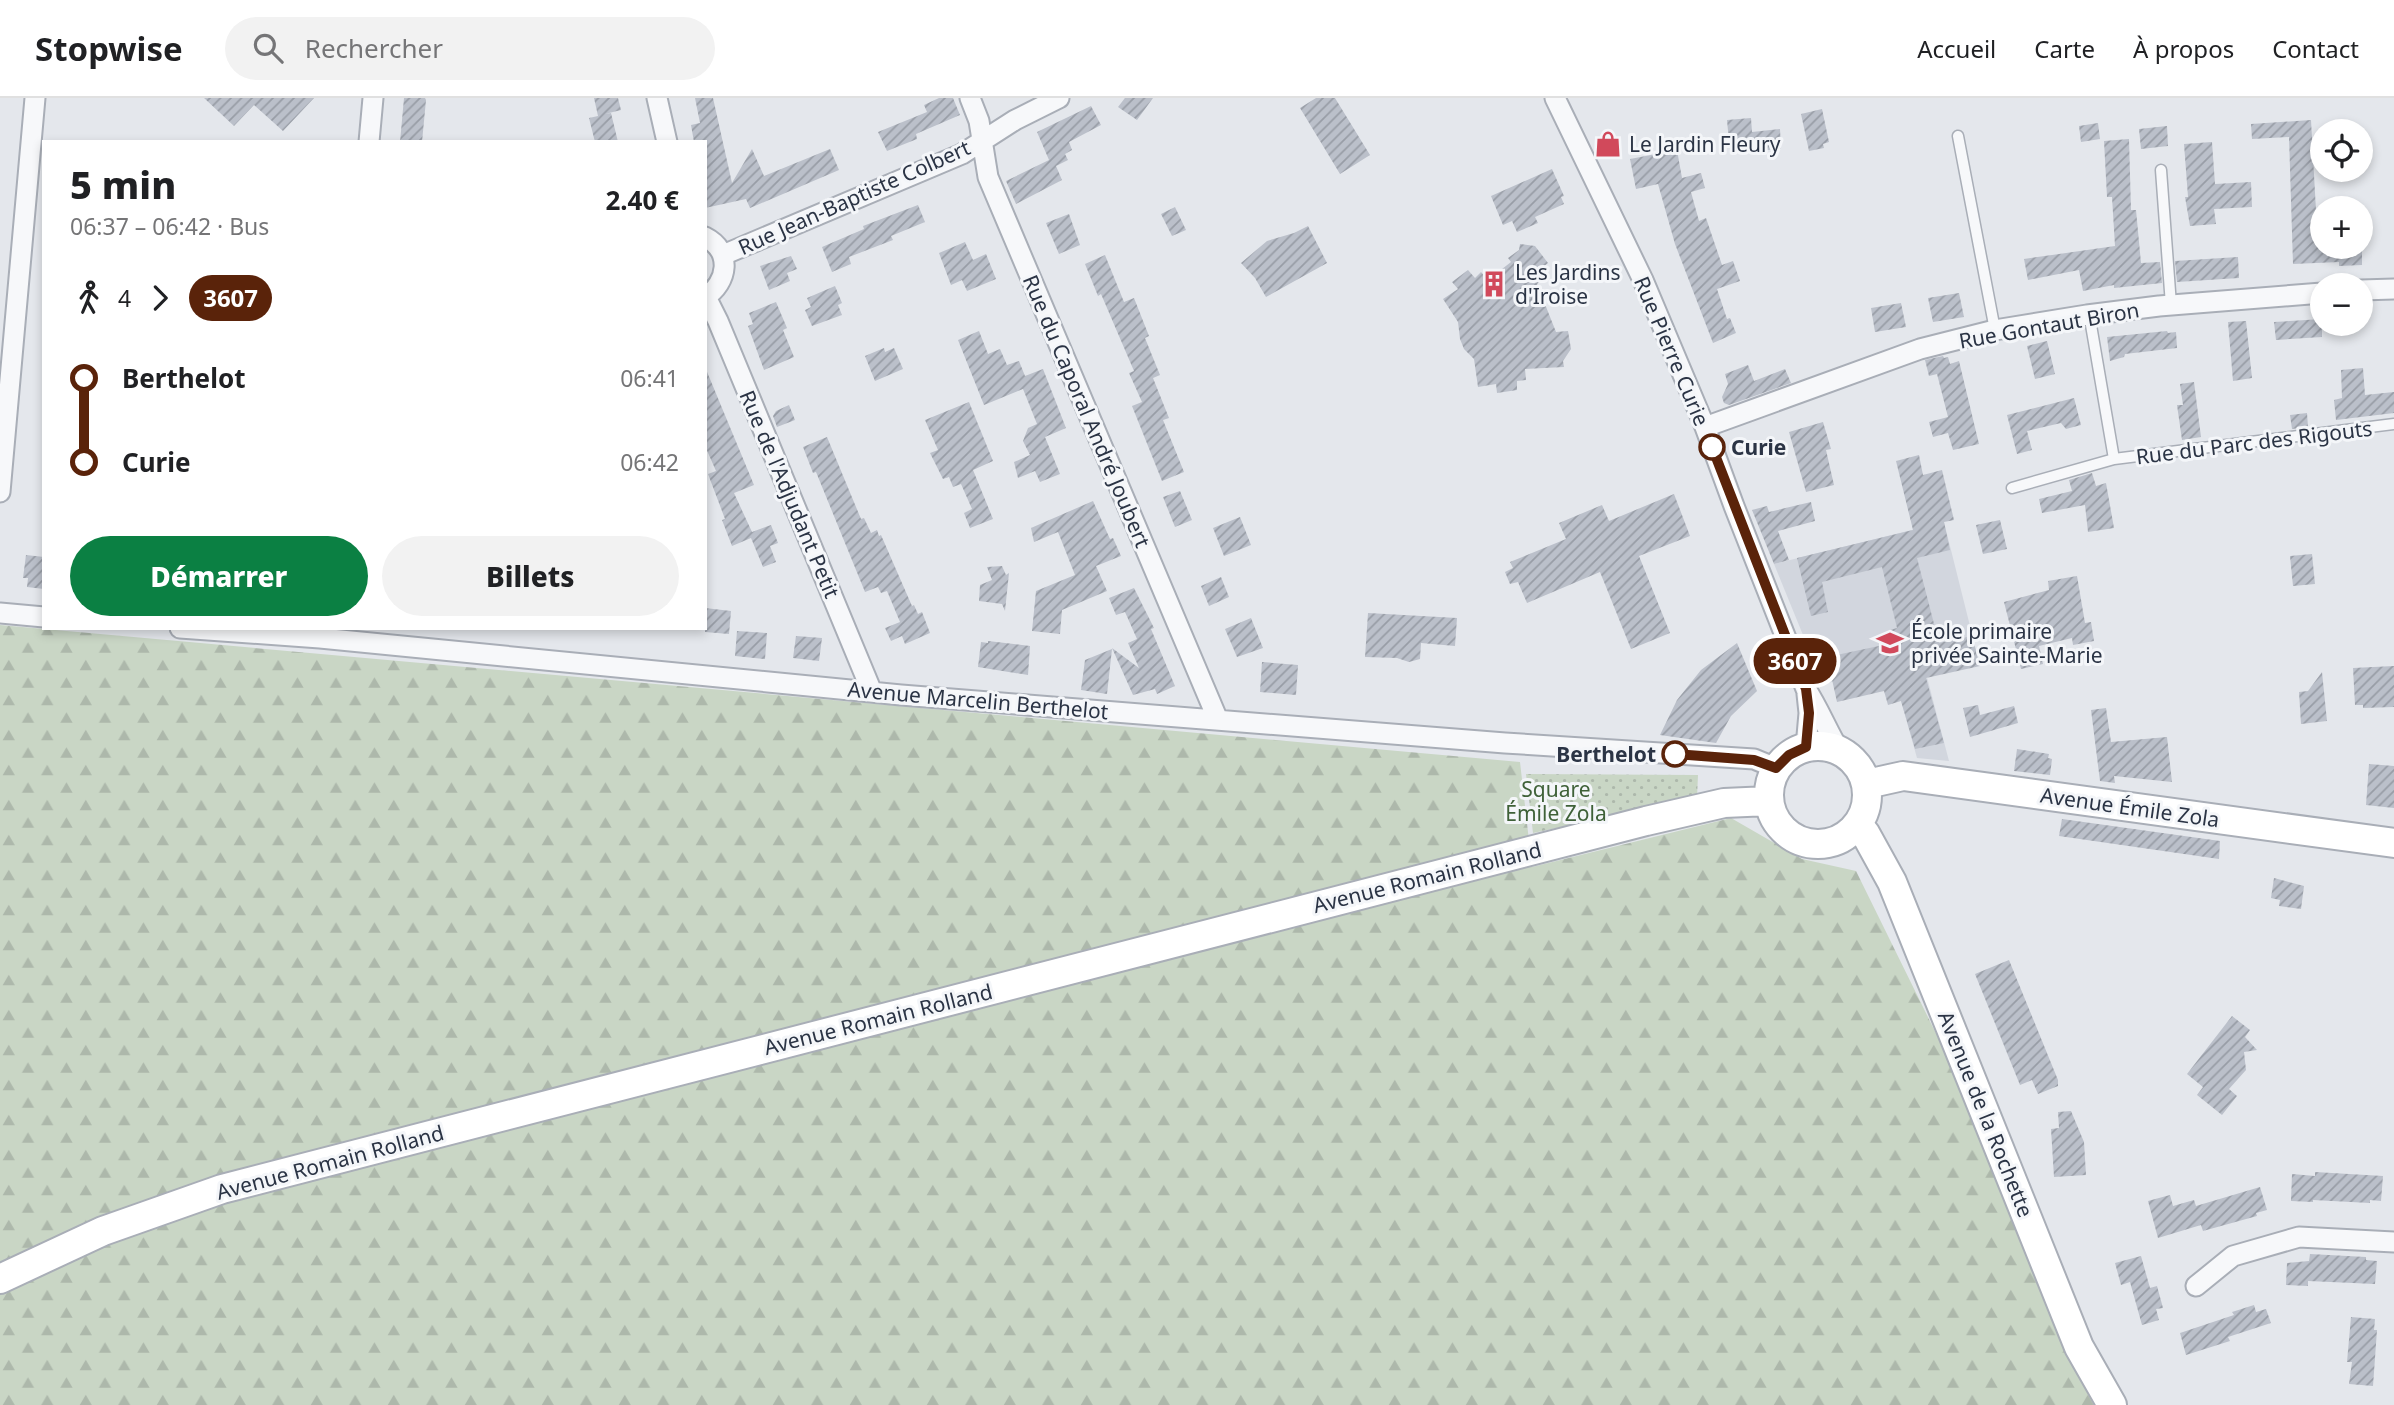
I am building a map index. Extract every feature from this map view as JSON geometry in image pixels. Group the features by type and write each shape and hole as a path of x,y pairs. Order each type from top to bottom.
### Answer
{"main road":[{"path":"1806,747 1839,750 1857,764 1867,784 1866,807 1856,827 1838,841 1816,845 1804,843 1784,832 1777,823 1769,801 1771,779 1776,768 1789,755 1806,747"},
{"name":"Avenue Émile Zola","path":"1867,784 1903,776 2394,843"},
{"name":"Avenue Romain Rolland","path":"0,1279 103,1231 222,1189 1646,821 1724,803 1769,801"},
{"name":"Avenue de la Rochette","path":"1856,827 1865,833 1892,882 2079,1346 2112,1405"}],"street":[{"path":"0,492 35,98"},
{"path":"369,140 373,98"},
{"path":"657,98 667,140"},
{"name":"Rue du Caporal André Joubert","path":"971,98 988,177 1217,720"},
{"name":"Rue Jean-Baptiste Colbert","path":"723,255 962,154 982,140 1059,98"},
{"name":"Rue Pierre Curie","path":"1555,98 1643,280 1705,427 1806,689 1839,750"},
{"path":"707,238 718,246 723,255 724,275 720,284 707,295"},
{"path":"2373,290 2394,289"},
{"name":"Rue Gontaut Biron","path":"1705,427 1920,349 1995,330 2171,305 2310,294"},
{"name":"Rue de l'Adjudant Petit","path":"707,301 718,321 872,692"},
{"path":"0,613 42,617"},
{"name":"Avenue Marcelin Berthelot","path":"236,630 321,633 872,692 1505,743 1754,760 1776,768"},
{"name":"Rue Pierre Curie","path":"1806,689 1809,713 1806,747"},
{"path":"2196,1286 2233,1256 2299,1237 2394,1242"}],"lane":[{"path":"1958,136 1995,330"},
{"path":"2161,170 2171,305"},
{"name":"Rue du Parc des Rigouts","path":"2091,325 2114,459"},
{"name":"Rue du Parc des Rigouts","path":"2012,488 2114,459 2394,424"}],"shaded area":[{"name":"École primaire privée Sainte-Marie","path":"1944,522 1976,650 1923,662 1949,761 1917,758 1892,669 1823,684 1774,564"}],"green space":[{"path":"0,625 1520,762 1532,867 1731,818 1802,859 1856,871 2119,1405 0,1405"},
{"name":"Square Émile Zola","path":"1526,774 1698,775 1697,798 1533,833"}],"building":[{"path":"204,98 314,98 283,131 254,105 234,126"},
{"path":"404,98 425,98 422,140 400,140"},
{"path":"594,98 618,98 621,110 605,114 611,113 618,140 594,140 589,118 598,116"},
{"path":"695,98 713,98 732,183 752,149 764,176 830,149 839,170 750,208 746,199 707,208 707,140 694,140 691,125 700,123"},
{"path":"939,98 953,98 960,115 916,134 917,139 887,151 878,132 927,112 924,105"},
{"path":"1125,98 1153,98 1137,120 1118,107"},
{"path":"1316,98 1335,98 1370,155 1340,174 1300,108"},
{"path":"1091,106 1101,125 1069,142 1072,150 1065,154 1068,160 1056,166 1062,180 1016,204 1006,181 1049,160 1037,132"},
{"path":"1822,109 1829,142 1823,144 1824,148 1809,151 1801,114"},
{"path":"1751,118 1752,132 1780,129 1781,149 1730,153 1727,120"},
{"path":"2310,120 2310,182 2314,182 2315,196 2310,196 2310,259 2362,259 2362,265 2339,266 2339,262 2293,264 2289,137 2252,139 2251,124"},
{"path":"2098,123 2100,139 2081,142 2079,126"},
{"path":"2167,126 2168,146 2141,149 2139,129"},
{"path":"2129,139 2131,210 2136,210 2141,263 2160,262 2162,283 2114,288 2114,285 2083,291 2079,270 2028,280 2024,259 2115,246 2112,197 2107,197 2104,141"},
{"path":"2212,142 2215,184 2251,182 2252,207 2214,209 2216,224 2190,226 2185,197 2188,197 2184,144"},
{"path":"1677,150 1682,178 1701,173 1705,188 1691,192 1699,221 1706,218 1722,265 1733,261 1740,281 1717,289 1727,319 1730,318 1736,333 1713,343 1675,244 1658,184 1636,189 1630,159"},
{"path":"1552,169 1564,196 1561,197 1564,204 1535,217 1538,223 1517,232 1512,221 1503,225 1491,196"},
{"path":"918,205 925,222 891,236 893,240 849,257 851,264 832,272 822,247 864,229 863,226"},
{"path":"1175,207 1186,230 1172,236 1161,214"},
{"path":"1069,214 1080,245 1059,254 1046,223"},
{"path":"1308,226 1327,263 1266,297 1255,278 1241,263 1267,241"},
{"path":"965,242 973,260 986,254 996,279 967,291 962,280 951,285 939,253"},
{"name":"Les Jardins d'Iroise","path":"1520,244 1535,246 1548,263 1541,269 1546,277 1537,284 1556,332 1568,331 1571,349 1563,361 1564,367 1525,369 1526,380 1517,381 1517,390 1497,393 1496,384 1478,387 1474,359 1464,349 1458,322 1443,299 1458,289 1452,282 1468,270 1475,278 1481,272 1488,280 1511,262 1508,258 1519,250"},
{"path":"1105,255 1124,302 1134,298 1149,336 1145,338 1160,375 1153,378 1169,418 1163,420 1184,472 1162,481 1132,406 1142,402 1129,373 1134,371 1085,264"},
{"path":"791,256 797,269 787,273 790,281 769,290 760,266"},
{"path":"2238,257 2239,278 2177,282 2175,261"},
{"path":"835,286 842,303 838,305 842,315 812,326 805,310 811,307 807,298"},
{"path":"1959,293 1964,317 1933,322 1928,298"},
{"path":"776,302 787,328 783,330 794,357 764,370 748,326 753,324 749,313"},
{"path":"1901,303 1906,327 1875,332 1871,308"},
{"path":"2310,320 2310,336 2322,337 2276,340 2274,322"},
{"path":"2246,321 2252,378 2233,381 2228,322"},
{"path":"979,331 988,354 1000,349 1007,365 1019,361 1025,376 1043,369 1066,428 1045,437 1060,474 1040,482 1035,471 1018,478 1014,462 1030,455 1023,441 1028,428 1037,424 1023,389 984,405 958,340"},
{"path":"2176,332 2177,348 2125,354 2124,357 2110,361 2107,337"},
{"path":"2047,341 2055,374 2035,379 2027,346"},
{"path":"884,348 885,352 894,348 903,369 875,381 865,356"},
{"path":"1948,357 1950,364 1959,361 1979,444 1953,450 1948,433 1933,437 1929,422 1948,417 1937,374 1929,376 1925,360"},
{"path":"1748,365 1754,381 1785,369 1791,383 1729,405 1724,403 1722,397 1728,384 1725,374"},
{"path":"2363,368 2365,395 2394,392 2394,413 2336,420 2334,400 2342,398 2341,370"},
{"path":"707,372 754,485 734,493 752,532 771,525 778,543 770,546 776,562 763,567 751,538 732,546 708,474 716,471 707,451"},
{"path":"2194,382 2201,437 2182,440 2177,405 2183,405 2180,384"},
{"path":"2074,398 2081,425 2066,429 2061,423 2027,431 2032,450 2017,454 2007,415"},
{"path":"969,402 993,461 973,470 993,519 970,528 964,513 972,509 961,484 953,487 949,477 943,479 930,453 938,450 925,420"},
{"path":"789,405 795,420 777,427 773,416 776,411"},
{"path":"2307,413 2308,427 2292,429 2290,415"},
{"path":"1823,422 1831,449 1826,450 1834,485 1806,492 1789,432"},
{"path":"827,437 861,519 864,518 871,533 877,530 879,536 881,535 912,606 914,605 918,614 922,612 930,633 905,644 902,636 891,641 885,628 900,622 887,591 881,593 878,587 865,592 816,472 813,473 803,447"},
{"path":"1919,455 1923,475 1942,470 1954,520 1944,522 1950,550 1917,558 1939,643 1972,636 1980,666 1926,678 1944,743 1915,749 1901,701 1888,705 1884,691 1837,702 1827,657 1893,643 1890,630 1897,628 1882,567 1822,582 1828,612 1811,616 1797,558 1913,530 1896,461"},
{"path":"2092,473 2096,486 2106,483 2114,528 2088,532 2085,505 2042,513 2039,499 2072,491 2069,480"},
{"path":"1180,491 1192,520 1175,527 1163,497"},
{"path":"1674,494 1690,536 1639,556 1670,633 1631,649 1600,572 1527,603 1518,582 1510,584 1505,572 1513,568 1510,562 1566,539 1559,523 1602,505 1609,521"},
{"path":"1093,501 1121,556 1096,566 1107,591 1062,610 1060,634 1032,631 1036,591 1075,575 1058,532 1034,542 1031,528"},
{"path":"1811,502 1815,521 1778,531 1789,560 1774,564 1752,510 1767,506 1769,512"},
{"path":"1240,517 1251,545 1224,556 1213,528"},
{"path":"2000,520 2007,549 1983,554 1976,525"},
{"path":"2312,554 2315,584 2293,586 2290,556"},
{"path":"26,555 42,557 42,589 27,587 28,578 23,578"},
{"path":"1002,566 1006,575 1009,573 1005,611 1002,604 979,601 980,585 992,580 987,567"},
{"path":"2077,576 2085,623 2091,622 2094,641 2073,645 2072,638 2039,646 2043,664 2021,669 2004,602 2049,590 2048,581"},
{"path":"1221,577 1229,597 1209,606 1201,586"},
{"path":"1134,588 1154,628 1151,629 1175,686 1157,694 1155,689 1133,695 1112,648 1139,668 1128,643 1137,639 1125,612 1116,615 1109,598"},
{"path":"707,608 731,611 729,634 705,632"},
{"path":"1368,613 1457,618 1455,646 1421,643 1420,659 1409,662 1397,658 1365,657"},
{"path":"1251,618 1263,648 1237,657 1225,629"},
{"path":"737,631 767,633 765,659 735,656"},
{"path":"796,636 822,638 819,661 793,658"},
{"path":"981,642 1030,646 1028,675 978,667"},
{"path":"1737,643 1757,691 1731,716 1716,743 1660,735 1677,700 1701,670"},
{"path":"1112,649 1107,694 1081,690 1085,660"},
{"path":"1262,662 1298,665 1296,695 1260,692"},
{"path":"2394,666 2394,707 2363,708 2363,705 2355,705 2353,668"},
{"path":"2322,672 2327,721 2301,724 2299,692 2308,691"},
{"path":"1978,705 1980,715 2014,706 2018,723 1970,737 1963,708"},
{"path":"2106,708 2111,742 2167,737 2172,782 2114,776 2115,783 2100,781 2091,710"},
{"path":"2017,749 2049,754 2048,758 2052,759 2050,775 2014,771"},
{"path":"2369,764 2394,766 2394,808 2366,805"},
{"path":"2062,819 2220,841 2219,859 2059,836"},
{"path":"2274,878 2304,886 2301,909 2279,906 2280,900 2271,898"},
{"path":"2009,960 2058,1080 2058,1086 2038,1094 2032,1080 2020,1085 1975,974"},
{"path":"2232,1016 2250,1030 2245,1037 2257,1050 2244,1052 2246,1070 2229,1089 2237,1096 2222,1115 2197,1095 2203,1087 2187,1074"},
{"path":"2071,1111 2084,1142 2086,1175 2054,1177 2051,1129 2059,1128 2058,1112"},
{"path":"2315,1172 2383,1176 2381,1201 2291,1201 2292,1174 2315,1176"},
{"path":"2260,1187 2267,1210 2256,1213 2257,1216 2203,1231 2201,1225 2158,1238 2148,1201 2170,1195 2173,1206 2194,1200 2196,1206"},
{"path":"2310,1254 2366,1257 2366,1260 2377,1261 2375,1284 2308,1281 2308,1286 2286,1285 2287,1263 2309,1261"},
{"path":"2141,1256 2150,1288 2157,1286 2163,1308 2156,1309 2159,1320 2142,1325 2130,1282 2121,1285 2115,1263"},
{"path":"2254,1305 2256,1312 2266,1309 2271,1323 2228,1337 2230,1341 2186,1355 2180,1333 2234,1315 2232,1312"},
{"path":"2351,1317 2375,1319 2374,1330 2377,1330 2373,1386 2349,1384 2352,1362 2347,1362"}],"bus line":[{"name":"3607","path":"1675,754 1754,760 1776,768 1789,755 1806,747 1809,713 1806,689 1712,447"}],"place":[{"name":"Le Jardin Fleury","path":"1608,144"},
{"name":"Les Jardins d'Iroise","path":"1494,284"},
{"name":"Curie","path":"1712,447"},
{"name":"École primaire privée Sainte-Marie","path":"1890,643"},
{"name":"Berthelot","path":"1675,754"}]}
